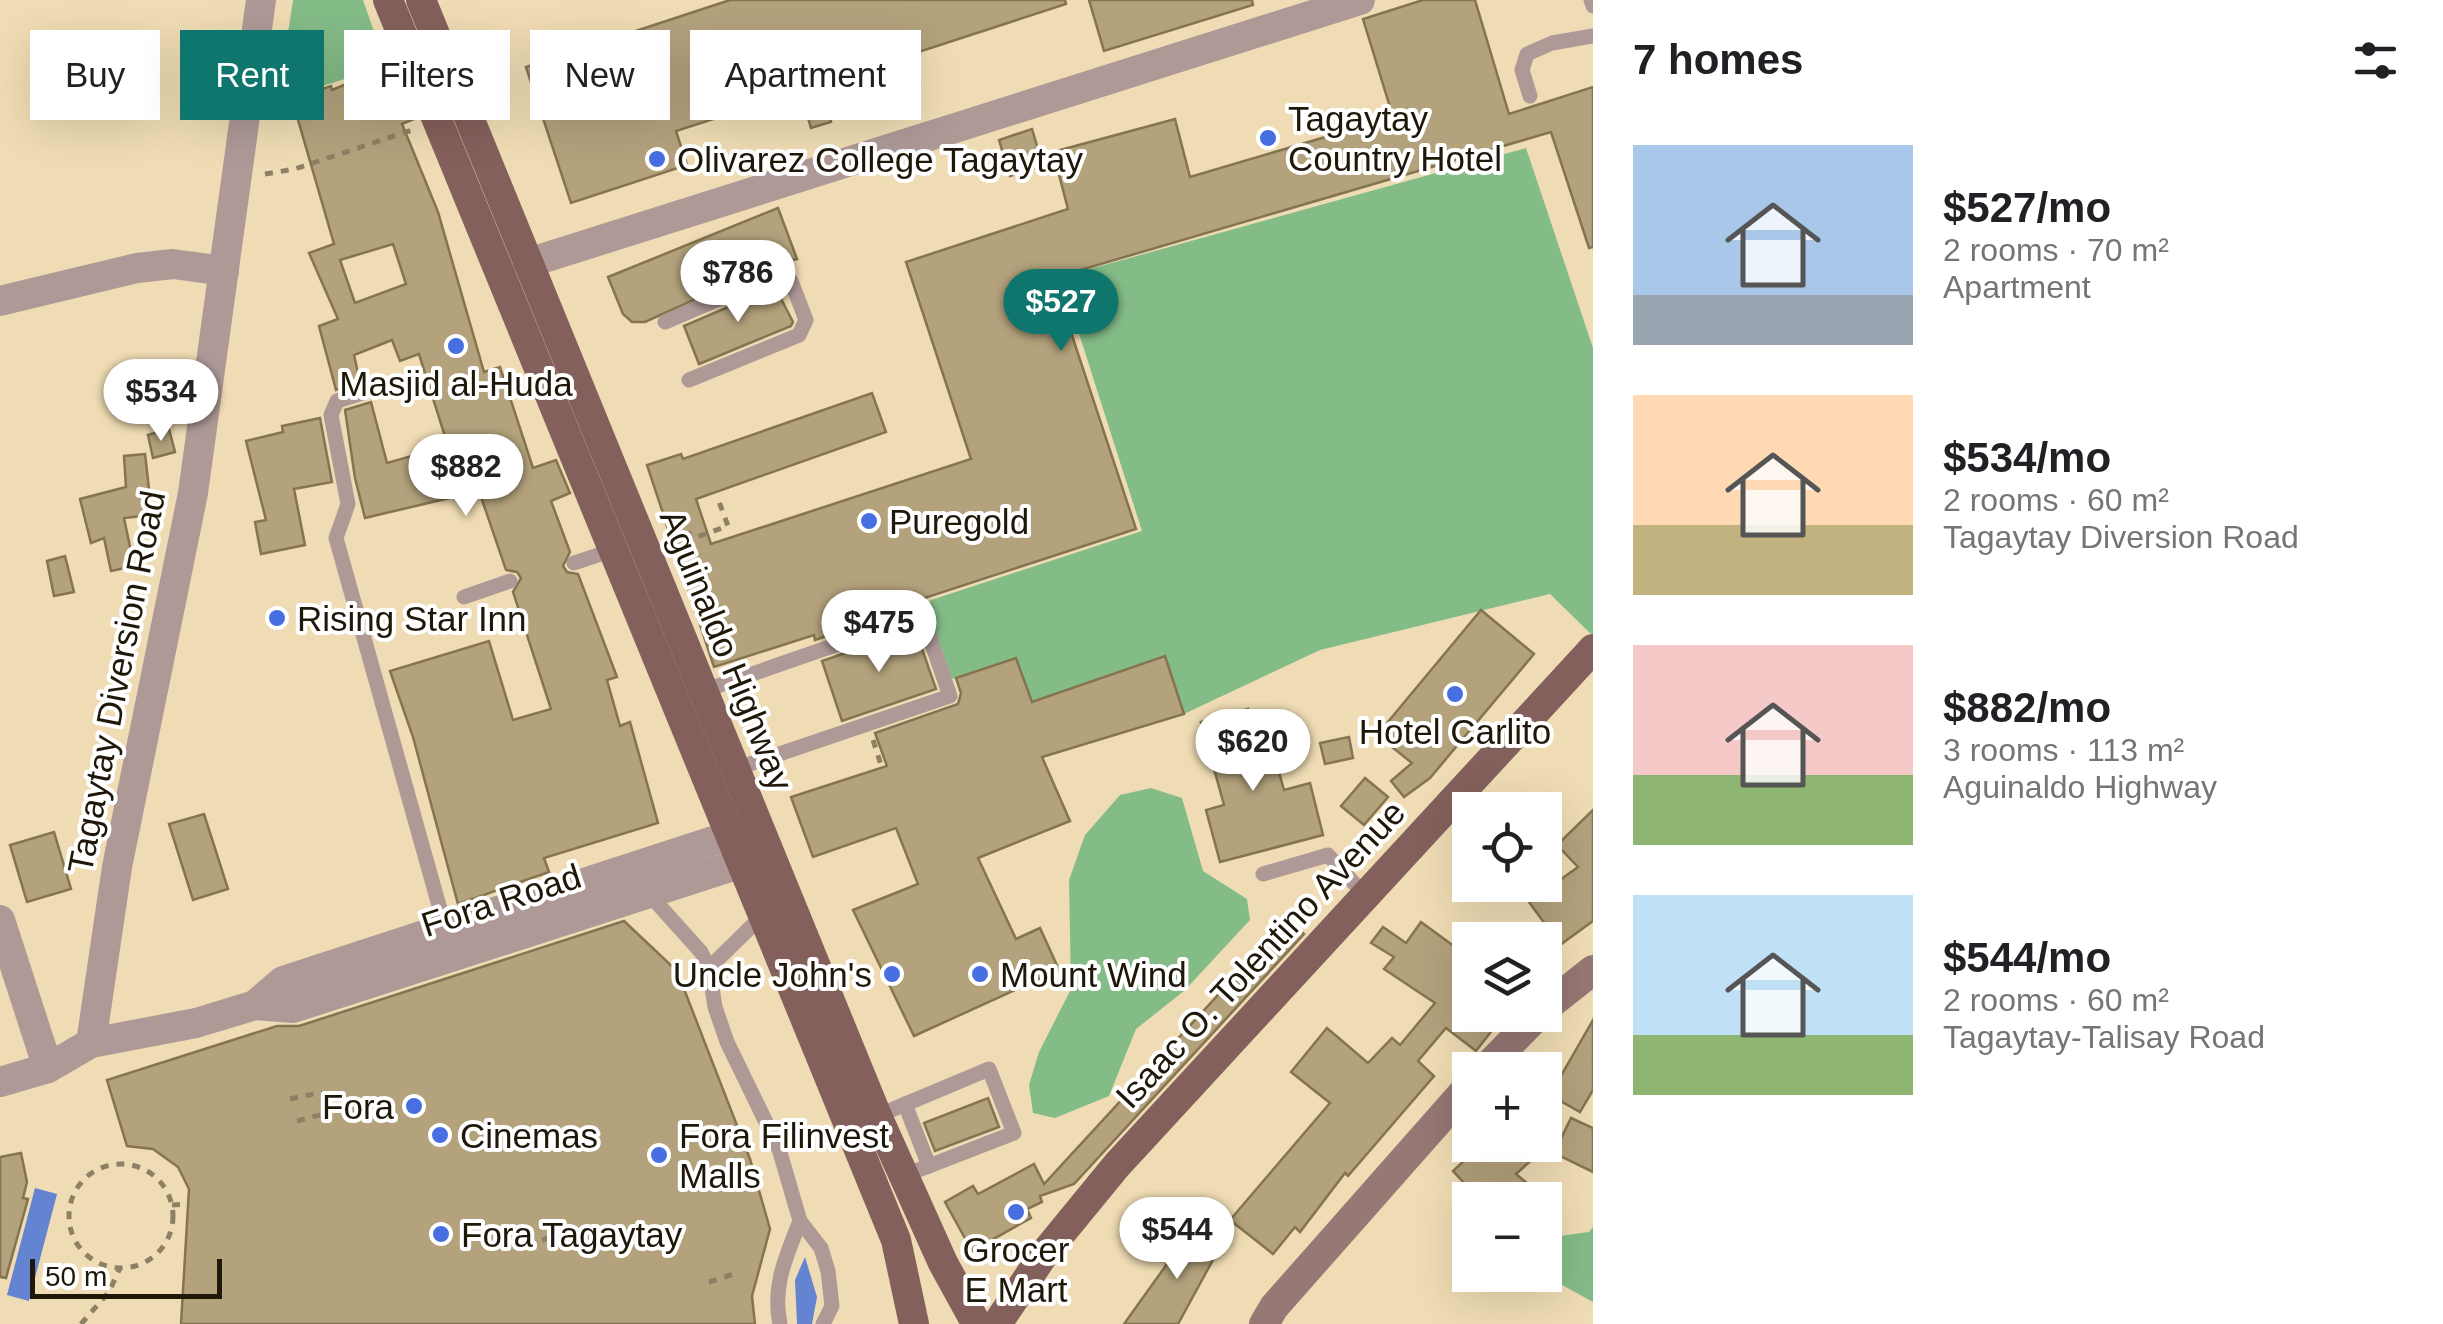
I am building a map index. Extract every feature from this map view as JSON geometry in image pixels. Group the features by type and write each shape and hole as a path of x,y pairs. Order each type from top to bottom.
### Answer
{"main road":[{"name":"Aguinaldo Highway","path":"388,0 614,550 750,845 891,1110 980,1324"},
{"name":"Aguinaldo Highway","path":"420,0 735,769 764,916 896,1240 914,1324"},
{"name":"Isaac O. Tolentino Avenue","path":"998,1324 1044,1254 1117,1166 1593,649"},
{"path":"1562,995 1593,970"},
{"path":"1502,1052 1521,1032"},
{"path":"1264,1324 1274,1307 1452,1105"},
{"path":"966,1324 980,1324"}],"street":[{"name":"Tagaytay Diversion Road","path":"90,1043 117,867 193,493 261,0"},
{"path":"528,263 1360,0"},
{"path":"0,301 138,268 173,264 224,271"},
{"name":"Fora Road","path":"255,1005 283,981 445,927 750,845"},
{"name":"Fora Road","path":"90,1043 196,1023 255,1005 293,1008 647,892 690,864"},
{"path":"2,935 48,1068"},
{"path":"0,1082 48,1068 90,1043"}],"lane":[{"path":"1530,96 1522,70 1526,54 1552,43 1593,36"},
{"path":"665,322 775,275 791,281 806,320 799,335 689,380"},
{"path":"378,388 337,401 331,414 348,504 336,538 445,927"},
{"path":"574,563 614,550"},
{"path":"464,597 510,581"},
{"path":"703,691 922,615 950,696 735,769"},
{"path":"1264,874 1328,855 1365,895"},
{"path":"647,892 701,952 709,968 715,1007 728,1042 779,1149 800,1222 820,1248 828,1271 832,1306 823,1324"},
{"path":"709,968 764,916"},
{"path":"891,1110 989,1069 1014,1134 916,1171"},
{"path":"780,1324 775,1300 778,1278 800,1222"}],"path":[{"path":"238,178 295,169 436,122"},
{"path":"667,526 685,520 691,539 728,526 718,500"},
{"path":"871,732 882,765"},
{"path":"867,753 878,751"},
{"path":"290,1098 322,1092"},
{"path":"296,1121 327,1113"},
{"path":"126,1164 156,1177 172,1205 174,1221 162,1249 136,1266 120,1268 89,1258 70,1230 72,1197 93,1172 126,1164"},
{"path":"172,1205 188,1204"},
{"path":"542,1240 573,1231"},
{"path":"81,1324 109,1292 120,1268"},
{"path":"709,1282 737,1274"}],"green space":[{"path":"293,0 363,0 373,30 344,30 344,79 324,86 324,30 288,30"},
{"path":"1526,148 1593,348 1593,636 1550,594 1320,650 1184,714 1165,656 1032,702 1016,658 952,679 927,608 931,600 1142,531 1061,277"},
{"path":"1151,788 1182,798 1203,871 1247,899 1250,920 1184,991 1136,1029 1109,1096 1055,1118 1033,1113 1029,1085 1039,1052 1071,989 1069,880 1085,835 1120,795"},
{"path":"1593,1227 1593,1302 1562,1285 1562,1236 1589,1232"}],"water":[{"path":"35,1188 57,1194 29,1301 7,1295"},
{"path":"805,1257 817,1297 812,1324 797,1324 795,1280"}],"building":[{"path":"730,0 1065,0 1066,4 921,51 921,30 690,30 690,120 710,120 676,131 687,165 571,203 544,120 670,120 670,30 639,30"},
{"path":"1089,0 1252,0 1253,5 1104,51"},
{"path":"1423,0 1475,0 1509,114 1593,87 1593,247 1589,248 1551,132 1053,278 1136,529 909,603 910,607 815,640 814,635 714,667 647,465 681,454 683,459 872,393 886,432 696,499 711,544 971,459 906,262 1068,209 1053,152 1175,119 1190,177 1393,117 1363,19"},
{"path":"344,85 344,120 411,120 402,124 438,212 484,372 500,367 533,468 556,460 570,493 551,501 570,552 563,566 567,572 578,574 617,677 607,680 620,726 630,722 658,823 544,858 549,872 458,904 413,737 390,671 489,641 513,720 551,709 513,592 521,578 517,572 506,570 479,491 365,518 345,410 371,402 387,463 448,446 419,354 400,361 392,340 354,355 360,382 336,390 319,326 338,319 309,253 334,244 298,120 324,120 324,88 331,86 332,90","holes":["393,244 406,284 355,303 340,260"]},
{"path":"809,120 830,120 831,122 811,128"},
{"path":"1032,129 1043,166 1010,176 999,140"},
{"path":"778,208 797,259 771,265 645,322 632,322 623,314 608,277"},
{"path":"775,287 793,322 791,326 699,364 684,326"},
{"path":"320,418 332,482 294,489 305,545 261,554 255,522 266,520 246,441 283,432 282,426"},
{"path":"169,429 175,452 153,458 148,435"},
{"path":"145,454 152,515 124,518 134,566 111,571 104,538 91,543 80,499 126,487 124,456"},
{"path":"65,556 74,592 54,596 47,561"},
{"name":"Hotel Carlito","path":"1481,610 1534,654 1430,778 1404,797 1391,781 1412,763 1377,735"},
{"path":"915,629 936,689 842,721 822,661"},
{"path":"1165,656 1184,714 1042,757 1070,821 978,858 1016,939 1040,928 1059,970 914,1036 853,910 918,884 896,828 813,857 791,797 887,766 875,733 958,704 961,693 956,678 1016,658 1032,702"},
{"path":"1248,709 1263,762 1275,758 1284,790 1310,783 1323,835 1220,862 1206,810 1224,805 1201,722"},
{"path":"1349,737 1353,758 1325,764 1320,743"},
{"path":"1365,778 1388,797 1364,825 1341,806"},
{"path":"1593,810 1593,921 1562,944 1562,922 1544,922 1529,902 1562,902 1562,878 1578,867 1562,850 1562,840"},
{"path":"204,814 228,889 193,900 169,824"},
{"path":"54,832 71,889 27,902 10,845"},
{"path":"1288,919 1304,934 1074,1184 1040,1196 1042,1202 1027,1209 1031,1218 972,1251 945,1202 973,1186 978,1194 1034,1164 1044,1184"},
{"name":"Fora","path":"624,921 677,971 750,1159 770,1229 752,1296 755,1324 181,1324 189,1189 178,1167 153,1149 127,1146 107,1080 277,1026 299,1026"},
{"path":"1421,922 1452,945 1452,1032 1491,1032 1476,1051 1446,1028 1418,1061 1434,1076 1348,1176 1345,1173 1300,1232 1295,1227 1273,1254 1230,1220 1330,1103 1291,1072 1327,1028 1368,1063 1392,1038 1400,1045 1435,1003 1384,969 1394,957 1371,943 1383,927 1406,943"},
{"path":"1593,1020 1593,1090 1580,1112 1562,1102 1562,1074"},
{"path":"988,1098 999,1127 935,1151 924,1123"},
{"path":"1571,1118 1593,1128 1593,1172 1562,1157 1562,1137"},
{"path":"21,1153 27,1182 23,1198 28,1199 6,1278 0,1277 0,1157"},
{"path":"1463,1162 1529,1162 1516,1174 1526,1182 1463,1182 1453,1171"},
{"path":"1195,1225 1220,1247 1178,1324 1124,1324"}],"place":[{"name":"Tagaytay Country Hotel","path":"1268,138"},
{"name":"Olivarez College Tagaytay","path":"657,159"},
{"name":"Masjid al-Huda","path":"456,346"},
{"name":"Puregold","path":"869,521"},
{"name":"Rising Star Inn","path":"277,618"},
{"name":"Hotel Carlito","path":"1455,694"},
{"name":"Uncle John's","path":"892,974"},
{"name":"Mount Wind","path":"980,974"},
{"name":"Fora","path":"414,1106"},
{"name":"Cinemas","path":"440,1135"},
{"name":"Fora Filinvest Malls","path":"659,1155"},
{"name":"Grocer E Mart","path":"1016,1212"},
{"name":"Fora Tagaytay","path":"441,1234"}]}
